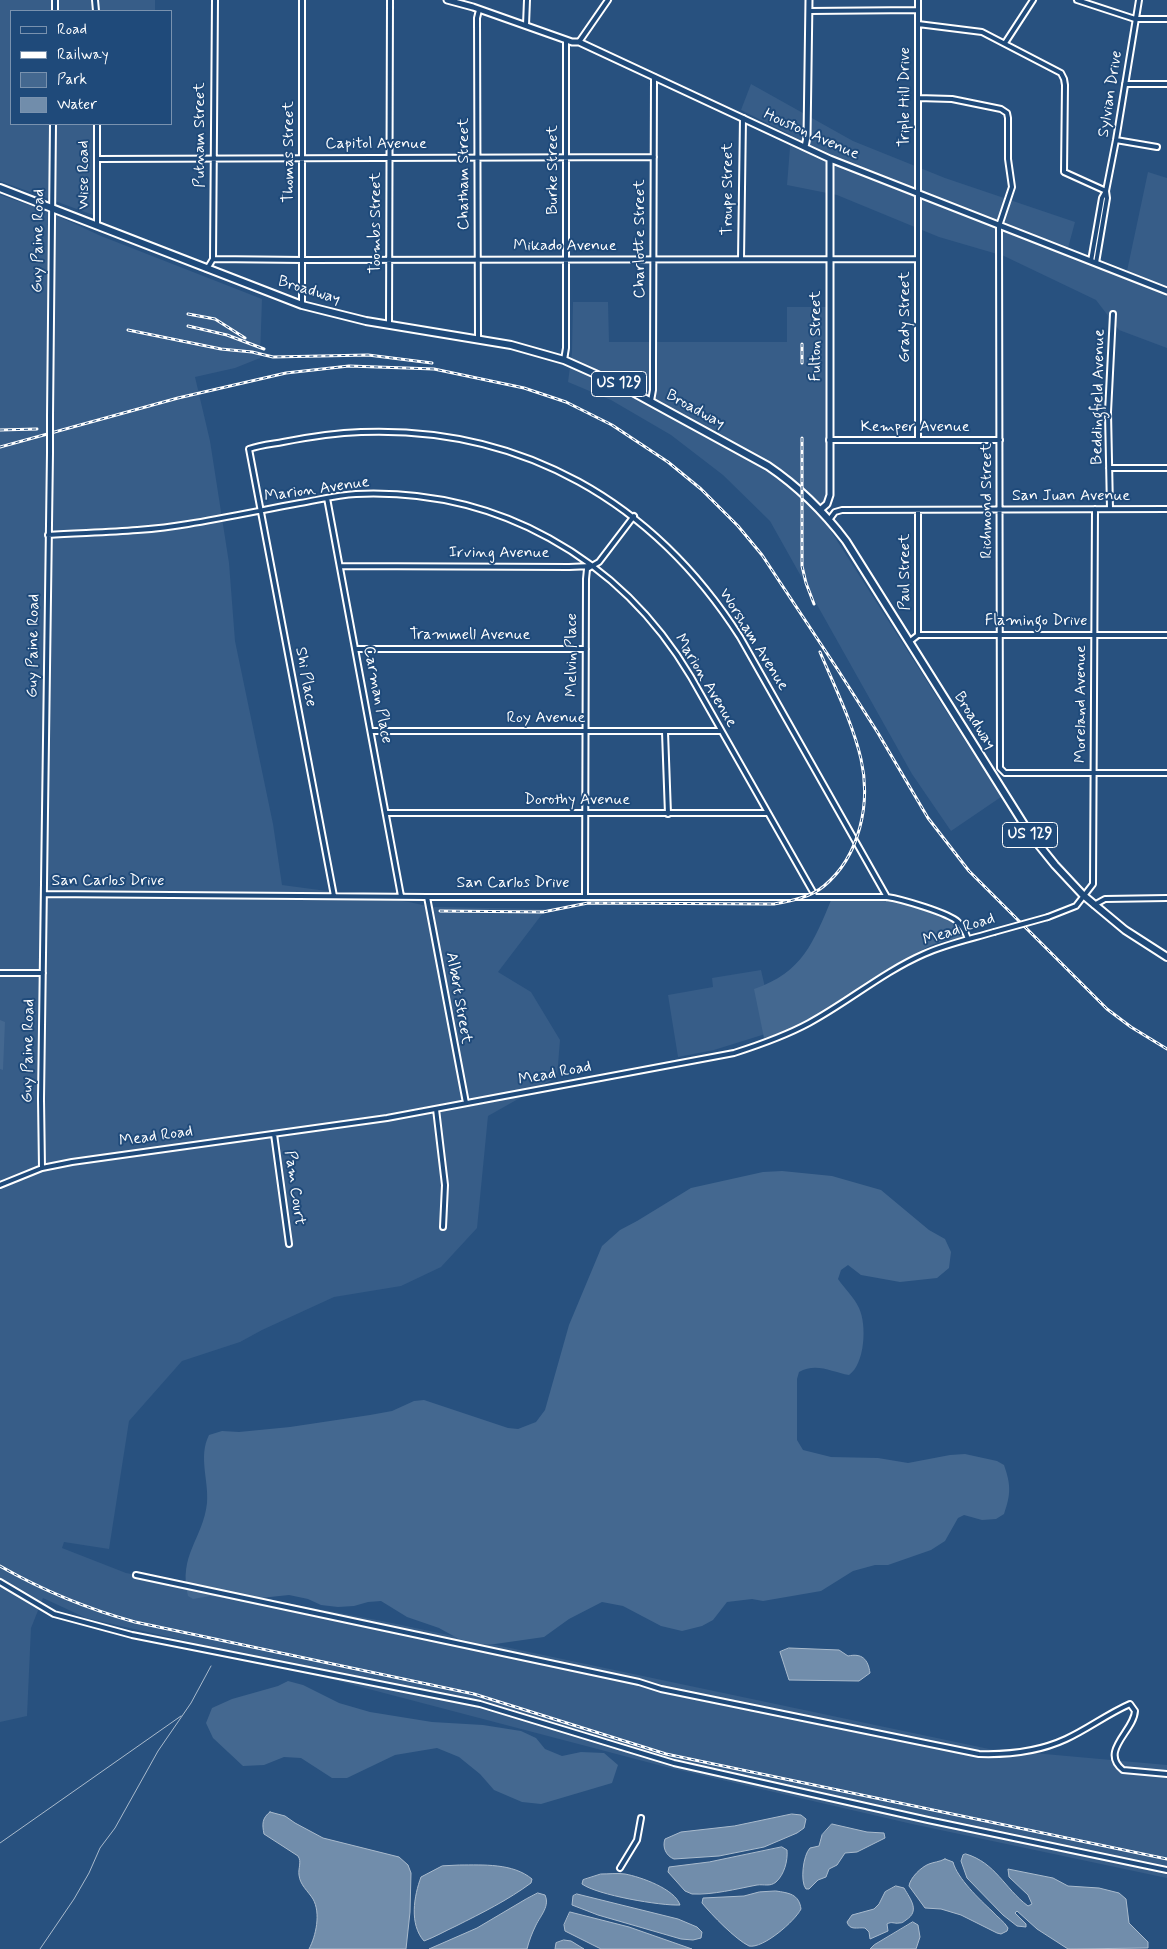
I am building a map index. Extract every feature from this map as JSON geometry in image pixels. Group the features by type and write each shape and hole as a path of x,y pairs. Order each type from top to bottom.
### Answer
{"main road":[{"name":"Broadway","path":"0,188 302,305 343,316 389,325 511,345 564,360 651,401 768,466 791,483 820,510 846,541 1030,834 1054,865 1094,905 1125,930 1167,957"}],"street":[{"name":"Putnam Street","path":"208,269 213,259 215,0"},
{"name":"Thomas Street","path":"302,0 302,305"},
{"name":"Toombs Street","path":"389,325 390,0"},
{"name":"Houston Avenue","path":"447,0 579,42 830,159 1167,291"},
{"path":"526,25 527,0"},
{"path":"579,42 608,0"},
{"path":"806,147 809,0"},
{"name":"Triple Hill Drive","path":"918,0 918,194"},
{"path":"1005,43 1033,0"},
{"path":"1077,0 1135,19 1167,19"},
{"name":"Sylvian Drive","path":"1094,262 1102,198 1106,191 1116,140 1138,0"},
{"name":"Chatham Street","path":"478,339 479,10"},
{"path":"809,11 918,10"},
{"path":"918,24 980,31 1062,75 1065,85 1064,172 1106,191"},
{"name":"Burke Street","path":"564,360 566,348 566,39"},
{"name":"Charlotte Street","path":"651,401 653,380 654,77"},
{"path":"1125,84 1167,84"},
{"name":"Richmond Street","path":"918,98 952,99 1000,109 1007,113 1008,159 1012,187 999,226 1001,510 999,764"},
{"name":"Troupe Street","path":"742,118 742,259"},
{"name":"Guy Paine Road","path":"42,1168 41,1099 53,125"},
{"name":"Wise Road","path":"97,125 97,226"},
{"path":"1116,140 1158,147"},
{"name":"Capitol Avenue","path":"98,159 654,157"},
{"name":"Fulton Street","path":"820,510 829,500 830,159"},
{"name":"Grady Street","path":"918,194 918,440"},
{"name":"Mikado Avenue","path":"213,259 918,259"},
{"name":"Beddingfield Avenue","path":"1110,509 1109,391 1113,314"},
{"name":"Worsham Avenue","path":"252,463 249,449 320,435 396,431 442,436 480,443 556,470 578,480 634,516 692,570 722,608 755,662 887,898"},
{"name":"Kemper Avenue","path":"829,440 1000,440"},
{"name":"Shi Place","path":"252,463 334,896"},
{"path":"1110,468 1167,468"},
{"name":"Marion Avenue","path":"48,535 168,527 354,494 382,494 434,499 498,516 538,532 573,551 592,566 628,596 661,633 683,664 813,892 814,898"},
{"name":"Carman Place","path":"327,498 401,896"},
{"name":"San Juan Avenue","path":"829,520 838,510 1167,509"},
{"name":"Paul Street","path":"918,510 918,635"},
{"name":"Moreland Avenue","path":"1083,895 1090,890 1093,884 1095,510"},
{"path":"592,566 599,562 634,516"},
{"name":"Irving Avenue","path":"340,566 592,566"},
{"name":"Melvin Place","path":"585,897 586,574 592,566"},
{"path":"909,642 918,635"},
{"name":"Flamingo Drive","path":"918,635 1167,635"},
{"name":"Trammell Avenue","path":"355,649 586,649"},
{"name":"Roy Avenue","path":"371,731 721,731"},
{"path":"665,732 668,814"},
{"path":"988,768 999,764 1001,770 1005,773 1167,773"},
{"name":"Dorothy Avenue","path":"386,813 768,813"},
{"name":"San Carlos Drive","path":"44,894 887,898 901,900 956,920 963,928 968,939"},
{"name":"Mead Road","path":"0,1185 42,1168 100,1157 351,1124 721,1056 754,1047 808,1024 917,957 944,945 1048,917 1076,906 1083,895"},
{"name":"Albert Street","path":"427,897 466,1104"},
{"path":"1094,905 1105,899 1167,898"},
{"path":"0,973 43,973"},
{"path":"436,1109 444,1180 443,1227"},
{"name":"Pam Court","path":"274,1134 289,1244"},
{"path":"136,1576 639,1682 661,1689 979,1754 1002,1755 1023,1753 1066,1740 1130,1704 1136,1711 1135,1717 1118,1742 1114,1753 1118,1766 1123,1770 1167,1774"},
{"path":"0,1582 54,1614 132,1635 480,1704 674,1763 928,1820 1167,1870"},
{"path":"620,1868 637,1840 641,1818"}],"shaded area":[{"path":"0,0 155,0 155,10 10,10 10,125 96,125 96,216 0,181"},
{"path":"751,84 853,141 945,178 1075,222 1068,248 1127,271 1148,172 1167,178 1167,348 1119,330 1096,300 1004,256 939,237 837,195 787,185 791,135 741,110"},
{"path":"0,195 49,212 101,236 262,299 260,358 235,368 195,377 210,441 229,563 235,641 273,824 282,885 409,902 432,907 546,909 498,972 531,992 560,1040 557,1077 488,1116 477,1228 441,1267 401,1286 334,1297 240,1342 182,1361 129,1421 109,1549 64,1542 62,1548 126,1573 382,1621 989,1749 1167,1765 1167,1878 912,1824 666,1767 182,1640 86,1618 43,1598 31,1628 27,1716 0,1722"},
{"path":"573,302 608,302 609,342 787,342 787,307 829,307 827,525 1001,797 951,831 912,774 770,521 723,475 671,435 611,400 568,382 572,352"},
{"path":"761,970 775,1031 714,1050 678,1057 668,995 713,987 712,978"}],"green space":[{"path":"832,898 888,898 902,901 953,918 963,927 968,937 934,944 822,1014 794,1028 764,1038 754,989 771,982 795,965 812,942"},
{"path":"0,1020 5,1022 3,1070 0,1069"},
{"path":"782,1171 832,1176 881,1190 929,1230 945,1239 951,1252 949,1268 937,1278 900,1282 861,1275 848,1265 841,1270 838,1279 855,1300 862,1315 863,1344 858,1362 849,1375 818,1368 805,1369 799,1372 797,1379 797,1440 803,1450 831,1457 878,1458 908,1463 965,1454 997,1461 1004,1465 1009,1484 1008,1501 1004,1514 996,1519 982,1520 964,1515 958,1518 945,1541 931,1550 888,1565 875,1565 853,1571 821,1591 763,1601 752,1599 727,1602 713,1620 702,1626 682,1631 661,1626 623,1606 602,1602 569,1619 544,1637 495,1644 479,1644 459,1639 439,1628 407,1617 381,1601 338,1607 321,1605 308,1599 289,1595 251,1599 230,1599 210,1596 193,1599 188,1596 186,1569 205,1516 207,1503 204,1452 209,1435 222,1431 239,1432 290,1427 370,1415 392,1411 414,1401 424,1400 508,1428 518,1429 536,1422 545,1410 569,1325 602,1246 620,1230 691,1188 763,1172"},
{"path":"288,1681 303,1685 339,1703 370,1712 432,1722 483,1725 521,1731 536,1738 545,1749 562,1756 581,1752 604,1753 618,1765 612,1783 541,1804 522,1802 494,1790 480,1774 459,1757 437,1748 395,1755 347,1778 332,1778 301,1758 284,1757 264,1765 243,1766 213,1738 206,1723 212,1708 232,1699 278,1686"}],"water":[{"path":"789,1648 839,1650 848,1656 861,1656 868,1664 870,1673 859,1681 789,1680 780,1652"},
{"path":"270,1812 285,1816 323,1838 399,1857 408,1865 411,1873 410,1912 406,1949 309,1949 317,1924 317,1911 313,1899 300,1879 300,1861 298,1856 264,1834 263,1822"},
{"path":"792,1814 801,1815 806,1819 804,1828 797,1833 764,1847 719,1856 674,1859 669,1856 664,1848 665,1839 681,1832 734,1826"},
{"path":"832,1824 867,1832 884,1833 885,1838 857,1852 845,1853 837,1865 829,1869 826,1877 818,1880 809,1889 806,1889 803,1875 804,1862 808,1851 810,1848 819,1846 822,1835"},
{"path":"782,1847 787,1850 785,1868 776,1882 767,1885 757,1885 716,1893 692,1894 685,1891 668,1872 669,1867 709,1862"},
{"path":"966,1854 985,1863 1028,1906 1032,1904 1028,1895 1009,1877 1008,1869 1053,1878 1068,1886 1099,1888 1119,1893 1126,1899 1129,1923 1148,1942 1148,1948 1068,1949 1037,1929 1017,1911 1015,1913 1026,1924 1026,1927 1017,1926 1003,1915 967,1878 961,1861 963,1855"},
{"path":"945,1859 953,1862 964,1882 1005,1923 1008,1928 1007,1931 1001,1934 997,1933 961,1915 941,1909 925,1908 909,1886 910,1883 916,1873 923,1868"},
{"path":"442,1866 497,1866 516,1870 532,1879 531,1883 504,1901 424,1941 416,1926 414,1910 416,1893 421,1877"},
{"path":"601,1874 625,1874 648,1881 672,1894 680,1905 659,1904 630,1899 601,1892 582,1884 583,1880"},
{"path":"896,1886 904,1888 913,1905 913,1913 910,1917 901,1923 887,1924 888,1931 870,1939 869,1932 865,1928 852,1928 848,1925 847,1922 852,1915 874,1909 885,1892"},
{"path":"776,1891 796,1897 801,1909 778,1933 755,1946 749,1946 737,1938 702,1903 703,1898 744,1896 759,1892"},
{"path":"538,1893 545,1895 546,1907 533,1931 527,1949 429,1949 477,1928"},
{"path":"577,1894 678,1919 697,1927 702,1932 701,1938 693,1940 681,1939 598,1915 572,1905 573,1896"},
{"path":"570,1912 629,1927 692,1949 601,1949 565,1931 564,1925"},
{"path":"913,1922 918,1925 920,1937 916,1949 870,1949 874,1945"},
{"path":"564,1940 571,1941 584,1949 555,1949 556,1943"}],"waterway":[{"path":"40,1949 74,1899 89,1873 100,1848 115,1828 158,1751 191,1703 211,1666"},
{"path":"0,1843 181,1716"}],"railway":[{"path":"188,314 215,319 245,338"},
{"path":"188,326 227,335 264,349"},
{"path":"128,330 221,349 252,352 273,357 368,355 432,363"},
{"path":"802,344 802,363"},
{"path":"0,447 178,398 286,373 349,366 434,369 524,388 566,402 612,425 668,462 701,489 738,526 762,555 878,733 928,818 969,871 1107,1009 1131,1027 1167,1049"},
{"path":"0,430 37,429"},
{"path":"802,438 802,566 814,604"},
{"path":"440,911 543,912 588,903 774,904 800,898 819,890 836,874 854,844 860,828 864,793 864,776 858,746 820,652"},
{"path":"0,1566 66,1598 135,1622 474,1694 666,1754 1167,1859"}]}
